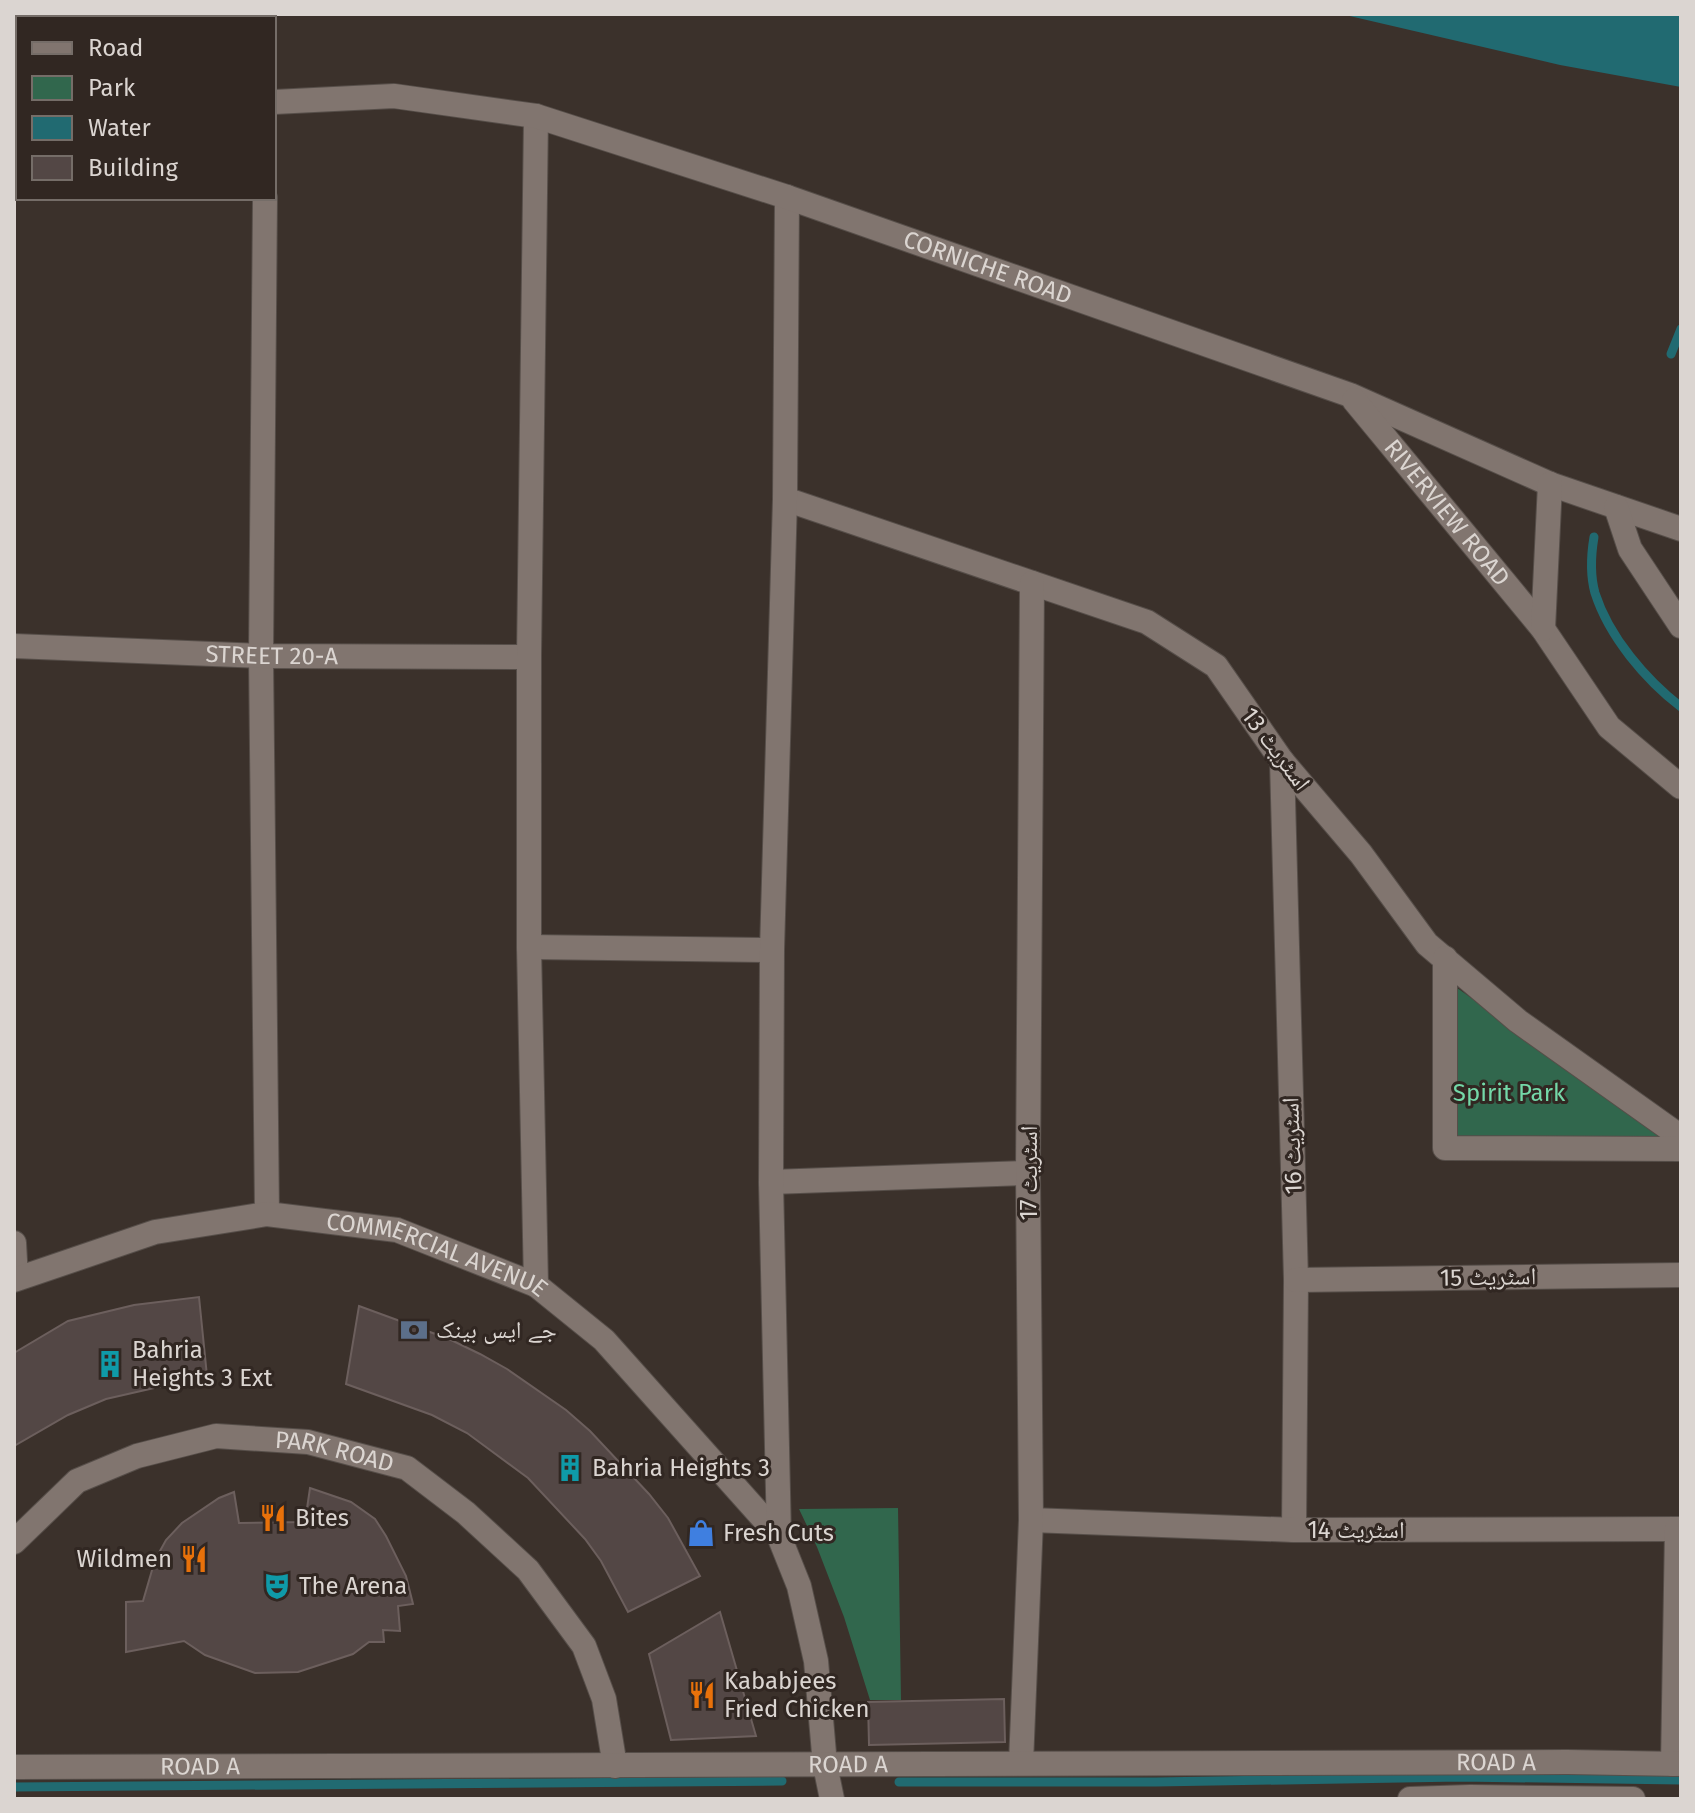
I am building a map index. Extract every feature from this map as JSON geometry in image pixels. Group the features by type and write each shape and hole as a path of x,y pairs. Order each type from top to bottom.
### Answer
{"street":[{"name":"CORNICHE ROAD","path":"276,102 394,96 536,116 787,197 1350,395 1550,484 1681,529"},
{"path":"536,116 529,657 529,947 536,1285"},
{"path":"779,1536 771,1182 772,950 785,499 787,197"},
{"path":"265,200 261,656 267,1214"},
{"name":"RIVERVIEW ROAD","path":"1350,395 1543,629 1609,727 1681,787"},
{"name":"RIVERVIEW ROAD","path":"1543,629 1550,484"},
{"name":"اسٹریٹ 13","path":"785,499 1147,622 1216,666 1282,761 1361,854 1427,944 1518,1021 1676,1122"},
{"path":"1616,507 1630,549 1681,626"},
{"name":"اسٹریٹ 17","path":"1021,1763 1031,1520 1028,1173 1032,583"},
{"name":"STREET 20-A","path":"14,646 261,656 529,657"},
{"name":"اسٹریٹ 16","path":"1282,761 1296,1280 1294,1530"},
{"path":"529,947 772,950"},
{"path":"1445,958 1445,1148 1681,1149"},
{"path":"771,1182 1028,1173"},
{"name":"COMMERCIAL AVENUE","path":"15,1279 155,1232 267,1214 397,1230 536,1285 604,1340 779,1536 799,1586 816,1661 825,1765 832,1799"},
{"path":"14,1243 15,1279"},
{"name":"اسٹریٹ 15","path":"1296,1280 1681,1275"},
{"name":"PARK ROAD","path":"14,1542 77,1481 137,1456 216,1436 308,1442 407,1468 466,1513 528,1570 584,1646 604,1699 615,1766"},
{"name":"اسٹریٹ 14","path":"1031,1520 1294,1530 1679,1529"},
{"path":"1677,1764 1679,1529"},
{"name":"ROAD A","path":"14,1767 1677,1764"},
{"name":"ROAD A","path":"1410,1799 1633,1799"}],"green space":[{"name":"Spirit Park","path":"1450,983 1681,1145 1454,1150"},
{"path":"898,1508 901,1700 870,1700 844,1617 799,1509"}],"water":[{"path":"1341,14 1681,14 1681,87 1560,65"}],"building":[{"name":"Bahria Heights 3 Ext","path":"199,1297 207,1376 106,1399 68,1415 14,1446 14,1353 68,1321 134,1305"},
{"name":"Bahria Heights 3","path":"359,1306 449,1339 480,1354 566,1410 649,1494 668,1518 700,1576 628,1612 601,1561 585,1539 528,1478 467,1433 432,1415 346,1384"},
{"name":"The Arena","path":"310,1488 351,1502 375,1519 386,1536 406,1576 413,1604 398,1606 400,1631 383,1630 384,1642 369,1642 353,1654 298,1672 255,1673 205,1655 184,1641 126,1652 126,1602 143,1601 155,1560 166,1540 182,1523 219,1498 234,1492 239,1523 305,1522"},
{"name":"Kababjees Fried Chicken","path":"720,1612 756,1736 671,1740 649,1654"},
{"path":"1004,1699 1005,1742 869,1745 868,1702"}],"waterway":[{"path":"1671,354 1681,329"},
{"path":"1594,537 1593,586 1609,626 1642,671 1681,707"},
{"path":"899,1782 1460,1777 1681,1780"},
{"path":"14,1787 782,1781"}],"place":[{"name":"جے ایس بینک","path":"414,1330"},
{"name":"Bahria Heights 3 Ext","path":"110,1364"},
{"name":"Bahria Heights 3","path":"570,1468"},
{"name":"Bites","path":"273,1518"},
{"name":"Fresh Cuts","path":"701,1533"},
{"name":"Wildmen","path":"194,1559"},
{"name":"The Arena","path":"277,1586"},
{"name":"Kababjees Fried Chicken","path":"702,1695"}]}
